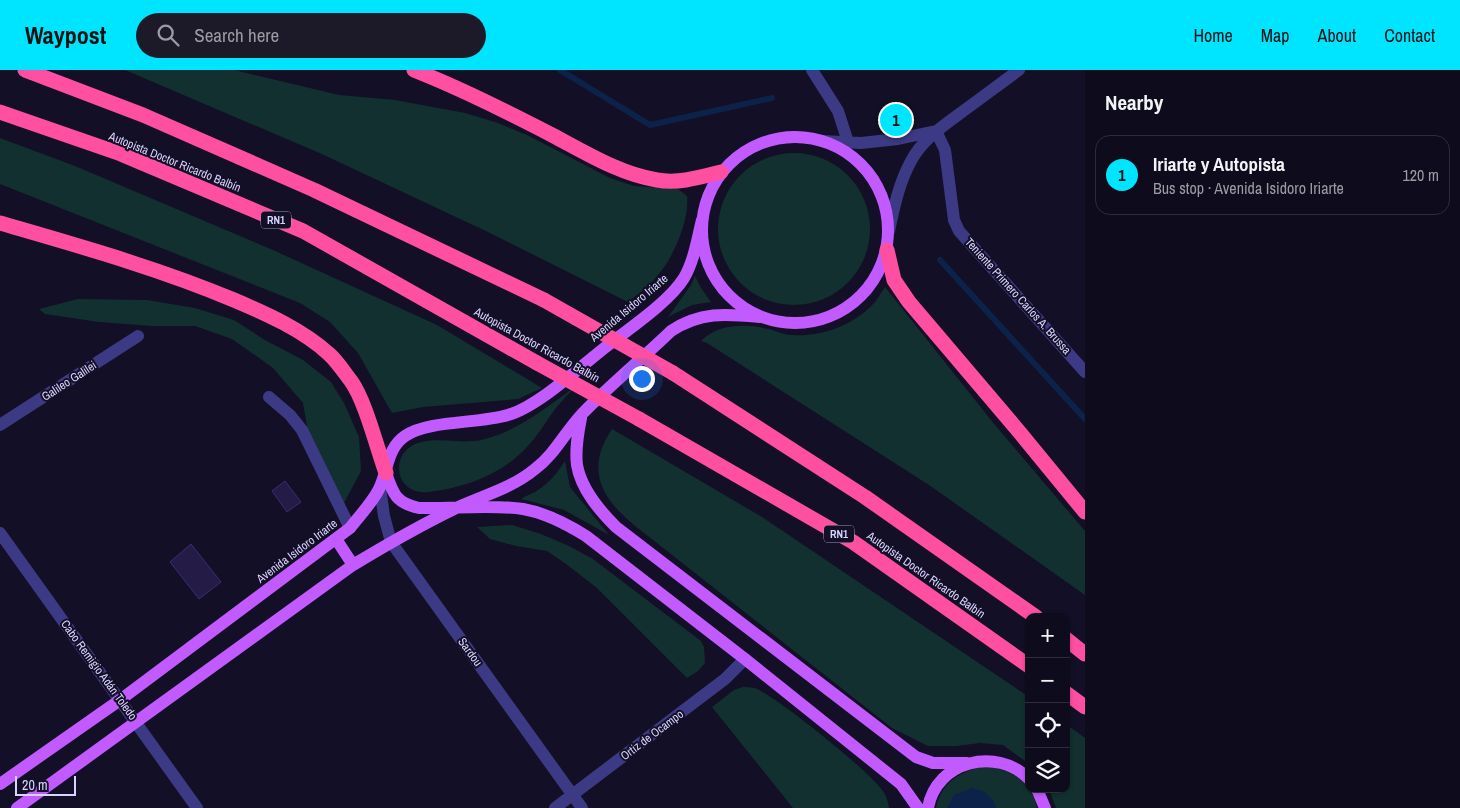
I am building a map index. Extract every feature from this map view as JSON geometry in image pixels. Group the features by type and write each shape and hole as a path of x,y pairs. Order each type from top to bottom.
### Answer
{"highway":[{"path":"25,70 143,115 305,186 544,300 673,373 864,497 1030,613"},
{"path":"414,70 488,102 635,176 659,181 689,180 721,172"},
{"name":"Autopista Doctor Ricardo Balbín","path":"0,112 122,154 303,232 639,419 853,542 1025,663"},
{"path":"0,223 144,266 258,310 296,330 330,354 353,383 386,473"},
{"path":"887,250 894,280 909,302 1022,434 1085,512"},
{"path":"1070,642 1085,654"},
{"path":"1070,696 1085,707"}],"main road":[{"path":"17,808 354,565 391,542 455,509 504,489 522,479 549,456 581,415 671,331 682,324 697,318 721,314 761,316 787,323 814,321 839,312 861,296 877,275 887,250 889,231 886,207 877,185 863,165 844,150 822,140 794,136 767,140 742,153 721,172 708,195 702,220 703,251 715,278 734,301 761,316"},
{"name":"Avenida Isidoro Iriarte","path":"0,784 120,700 350,528 380,487 386,473 390,453 402,437 413,430 425,427 487,420 510,415 527,407 549,392 648,314 684,279 691,263 702,220"},
{"path":"581,415 576,445 577,466 584,486 598,508 616,527 916,757 933,762 967,763 986,760 1005,763 1025,775"},
{"path":"386,473 395,495 401,502 409,506 455,509 488,507 523,509 558,520 572,527 745,659 900,784 918,808"},
{"path":"336,539 354,565"},
{"path":"928,808 938,784 951,772 967,763"},
{"path":"1038,793 1044,808"}],"street":[{"path":"812,70 838,111 848,142"},
{"path":"889,231 896,198 911,161 921,146 936,131 1019,70"},
{"path":"822,140 861,143 898,139 936,131"},
{"name":"Teniente Primero Carlos A. Brussa","path":"936,131 945,150 954,220 959,231 1085,372"},
{"name":"Galileo Galilei","path":"0,426 138,336"},
{"path":"269,397 290,415 302,430 350,528"},
{"name":"Sardou","path":"380,487 384,516 391,542 582,808"},
{"name":"Cabo Remigio Adán Toledo","path":"0,533 197,808"},
{"name":"Ortiz de Ocampo","path":"555,808 726,679 745,659"}],"green space":[{"path":"125,70 234,70 339,95 395,100 465,113 495,122 527,135 610,178 634,186 678,189 687,196 686,216 679,238 663,269 651,283 628,302 490,233 324,155"},
{"path":"0,138 75,166 273,250 437,325 542,388 518,399 423,407 392,413 358,353 330,322 300,303 0,184"},
{"path":"794,153 809,154 823,158 848,175 865,200 869,214 869,244 865,258 848,283 823,300 809,304 794,305 779,304 765,300 740,283 723,258 719,244 718,229 719,214 723,200 740,175 765,158 779,154"},
{"path":"695,276 711,302 692,305 668,317 691,285"},
{"path":"885,287 995,425 1085,531 1085,595 929,485 707,343 701,341 716,331 733,326 760,327 791,335 823,332 852,321 861,315 874,304"},
{"path":"78,299 147,300 195,308 234,320 265,340 303,360 331,382 344,403 359,437 361,471 343,505 308,432 303,403 273,368 232,339 195,326 152,326 99,322 45,314 39,309"},
{"path":"576,386 556,408 526,448 505,466 493,473 455,487 428,492 418,492 410,488 400,476 400,460 410,447 426,441 472,441 494,436 531,418"},
{"path":"612,429 762,517 1025,694 1025,761 1003,745 980,743 956,746 928,746 892,728 622,515 605,493 600,482 598,470 599,457"},
{"path":"565,461 570,487 609,535 564,510 521,499 546,484"},
{"path":"512,525 541,534 593,559 701,641 704,647 705,663 698,671 687,678 597,588 566,564 547,551 490,539 477,527"},
{"path":"743,687 755,688 766,694 844,754 877,784 885,795 889,808 793,808 712,707 734,690"},
{"path":"1070,727 1085,738 1085,808 1056,808 1050,793 1070,793"},
{"path":"985,766 1003,770 1018,778 1025,783 1025,793 1032,793 1037,808 936,808 942,791 953,779 976,768"}],"water":[{"path":"972,788 987,794 993,800 996,808 947,808 954,795"}],"building":[{"path":"285,481 301,502 287,512 272,491"},
{"path":"191,544 221,582 199,599 170,562"}],"waterway":[{"path":"560,70 650,125 772,98"},
{"path":"940,260 1085,419"}],"place":[{"name":"Iriarte y Autopista","path":"896,120"}]}
